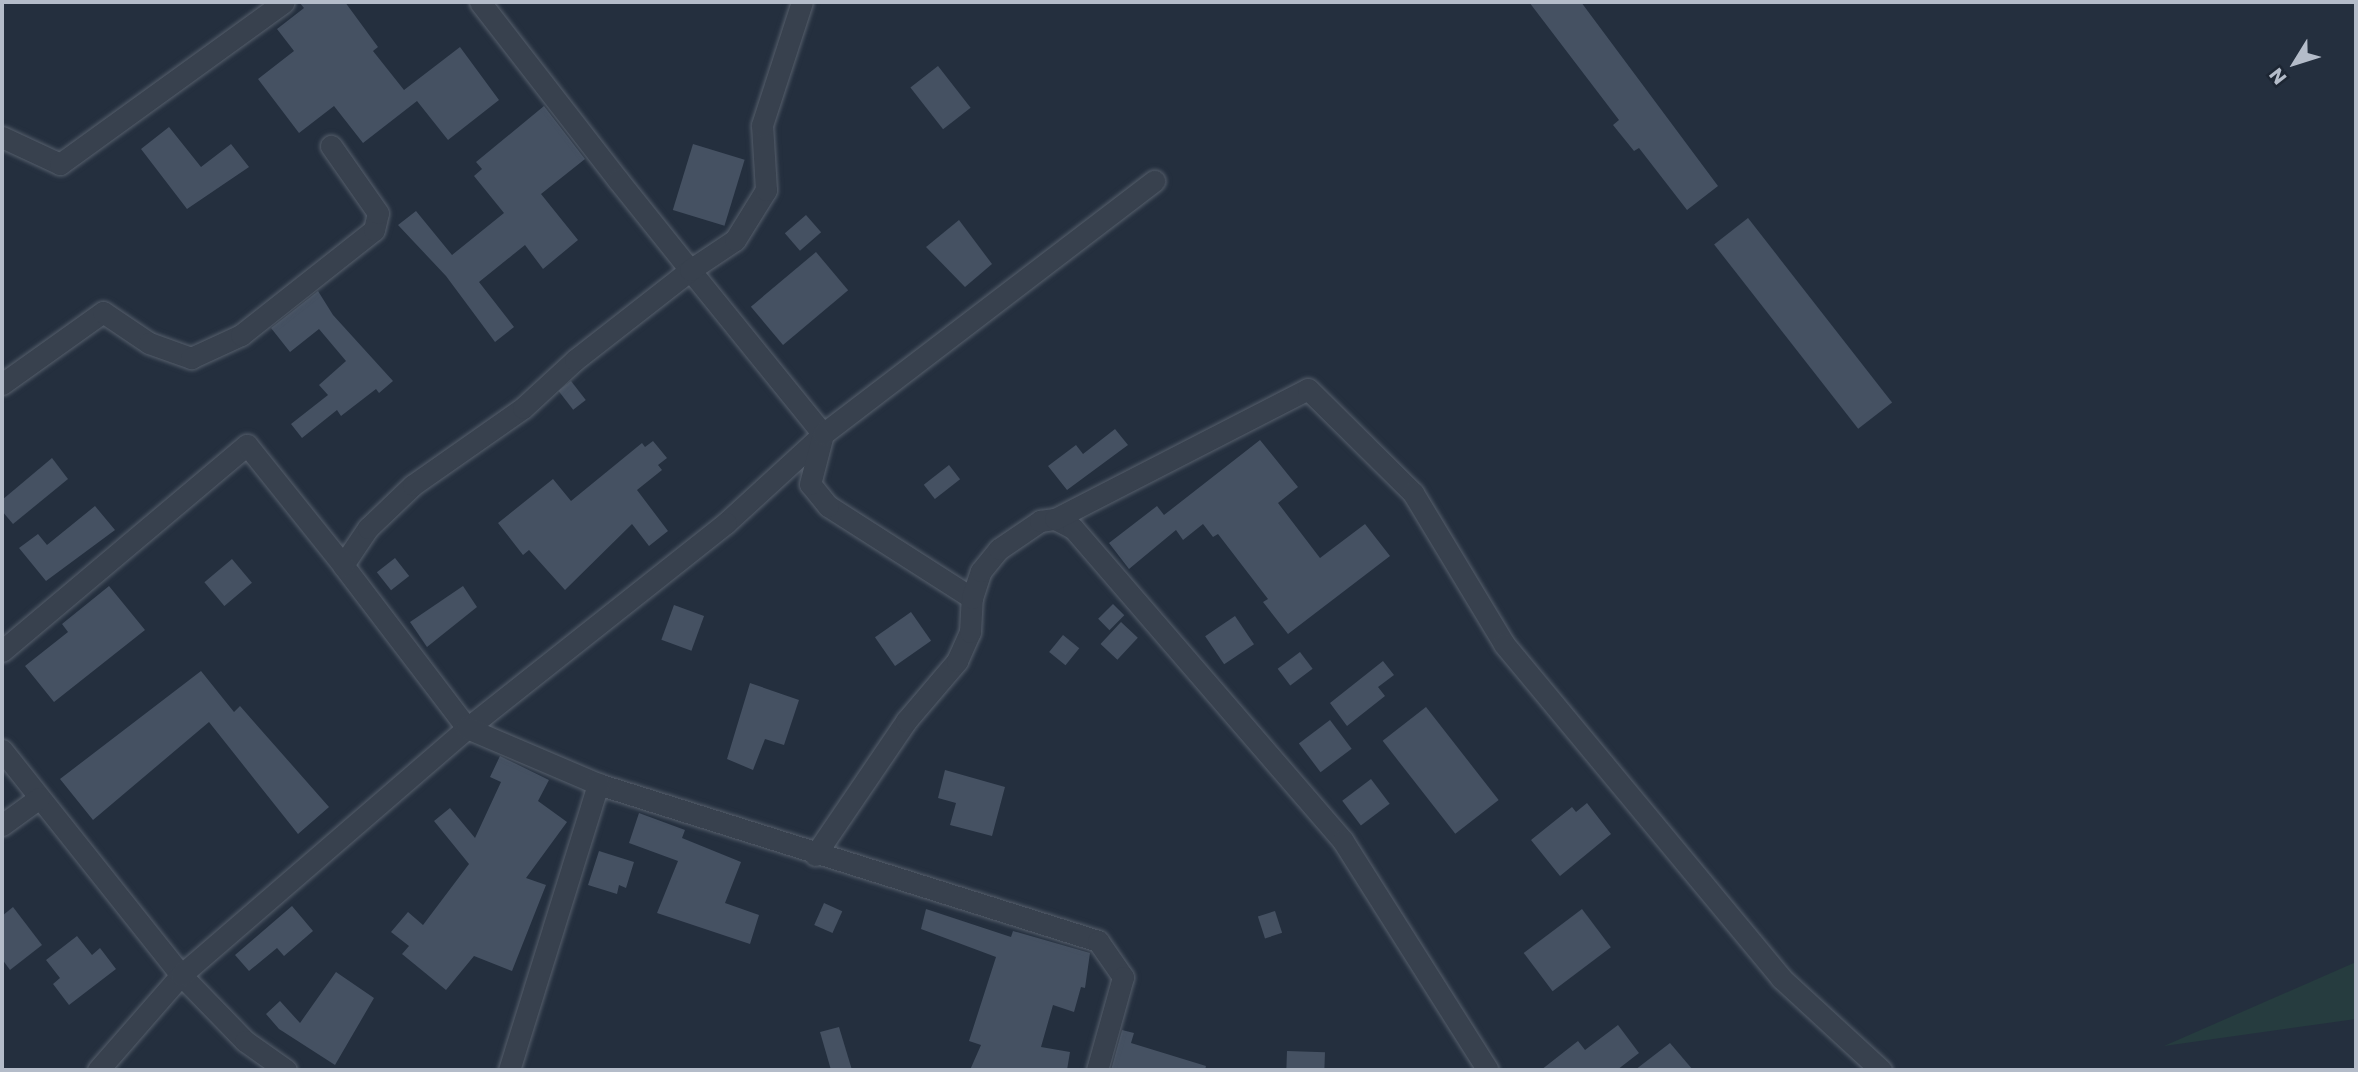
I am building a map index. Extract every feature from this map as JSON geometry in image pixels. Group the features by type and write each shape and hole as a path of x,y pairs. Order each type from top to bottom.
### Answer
{"street":[{"path":"2,137 60,164 284,2"},
{"path":"480,2 690,270 823,434"},
{"path":"343,565 368,528 413,485 523,408 575,360 690,270 735,240 753,218 766,190 762,125 802,2"},
{"path":"2,384 103,312 149,343 191,358 241,335 374,230 378,213 331,146"},
{"path":"98,1070 181,975 467,728 726,523 823,434 1154,181"},
{"path":"815,855 906,721 957,661 970,632 972,598 981,570 999,549 1040,521 1055,519 1308,389 1413,493 1504,643 1781,978 1881,1070"},
{"path":"823,434 810,484 828,506 972,598"},
{"path":"2,650 247,445 343,565 467,728 598,784 815,855 1098,941 1123,977 1097,1070"},
{"path":"1055,519 1073,528 1343,841 1489,1070"},
{"path":"2,750 181,975 245,1041 286,1070"},
{"path":"509,1070 598,784"},
{"path":"2,825 39,798"}],"green space":[{"path":"2356,962 2356,1019 2164,1046"}],"building":[{"path":"299,2 345,2 378,47 373,51 404,90 460,47 499,100 448,140 417,101 363,143 334,106 299,133 258,79 294,51 277,29 304,8"},
{"path":"1529,2 1581,2 1718,186 1687,210 1639,148 1634,151 1613,125 1619,120"},
{"path":"938,66 971,108 943,129 910,88"},
{"path":"544,106 585,159 541,194 578,240 543,269 525,245 479,282 514,327 495,342 446,276 398,225 416,211 452,255 504,213 474,176 482,169 476,162"},
{"path":"169,127 201,167 231,144 249,167 187,209 141,149"},
{"path":"693,144 745,160 724,226 673,210"},
{"path":"806,215 821,232 800,251 785,233"},
{"path":"1748,218 1892,402 1858,429 1714,244"},
{"path":"959,220 992,264 965,287 926,247"},
{"path":"816,252 848,290 783,345 751,307"},
{"path":"318,291 333,315 393,381 379,393 376,389 341,416 337,410 302,438 291,424 328,395 319,385 346,361 319,329 290,352 271,328"},
{"path":"571,381 586,400 573,410 558,391"},
{"path":"1115,429 1128,445 1067,490 1048,466 1076,445 1083,454"},
{"path":"1260,440 1298,487 1278,503 1320,558 1365,524 1390,556 1288,634 1263,602 1268,599 1218,534 1213,537 1203,524 1183,540 1176,530 1129,569 1109,543 1157,506 1164,515"},
{"path":"653,441 667,458 658,465 662,470 637,490 668,531 649,546 632,524 565,590 529,550 523,555 498,523 553,479 571,501 642,443 645,447"},
{"path":"52,458 68,479 13,524 2,511 2,500"},
{"path":"949,465 960,479 935,499 924,485"},
{"path":"95,506 115,530 46,581 19,548 38,534 47,545"},
{"path":"395,558 409,576 391,590 377,572"},
{"path":"232,559 252,583 224,606 204,582"},
{"path":"109,586 145,630 54,702 25,666 68,632 62,624"},
{"path":"463,586 477,607 427,647 410,622"},
{"path":"1113,604 1124,615 1109,630 1098,619"},
{"path":"674,605 704,616 691,651 661,640"},
{"path":"911,612 931,641 895,666 875,637"},
{"path":"1235,616 1254,644 1224,664 1205,636"},
{"path":"1121,622 1138,638 1117,660 1101,644"},
{"path":"1063,635 1079,648 1065,665 1049,652"},
{"path":"1300,652 1313,669 1290,686 1278,669"},
{"path":"1383,661 1394,675 1378,687 1385,696 1347,726 1330,703"},
{"path":"201,671 234,712 240,706 329,807 298,834 209,722 93,820 60,779"},
{"path":"750,683 799,700 784,745 765,739 753,770 727,759"},
{"path":"1426,707 1499,800 1455,834 1383,741"},
{"path":"1330,720 1352,749 1321,772 1299,743"},
{"path":"500,756 549,780 538,801 567,822 526,878 546,885 512,971 474,956 446,990 402,954 409,946 391,932 408,912 423,925 469,864 434,821 450,808 475,838 501,782 490,777"},
{"path":"945,770 1005,787 992,836 950,825 956,803 938,798"},
{"path":"1371,779 1390,804 1361,825 1342,801"},
{"path":"1587,803 1611,834 1560,876 1531,840 1572,807 1576,812"},
{"path":"639,813 685,830 682,838 741,862 725,903 759,915 750,944 657,913 678,861 629,843"},
{"path":"599,851 634,862 626,888 619,885 617,894 588,885"},
{"path":"824,903 842,911 833,933 814,925"},
{"path":"292,906 313,931 284,956 277,948 249,971 235,955"},
{"path":"13,907 42,945 10,970 2,959 2,916"},
{"path":"926,909 1011,937 1013,931 1090,953 1085,988 1081,987 1074,1012 1053,1005 1041,1047 1070,1052 1067,1070 970,1070 981,1045 969,1041 996,957 921,929"},
{"path":"1582,909 1611,947 1553,991 1524,953"},
{"path":"1275,911 1282,933 1265,938 1258,917"},
{"path":"77,936 92,955 100,948 116,969 69,1005 53,984 60,978 46,960"},
{"path":"336,972 374,998 335,1065 279,1029 266,1014 280,1001 300,1023"},
{"path":"1618,1025 1639,1053 1617,1070 1541,1070 1578,1041 1585,1050"},
{"path":"839,1027 852,1070 831,1070 820,1032"},
{"path":"1122,1030 1134,1033 1131,1043 1206,1066 1205,1070 1111,1070"},
{"path":"1670,1043 1693,1070 1635,1070"},
{"path":"1287,1051 1325,1052 1324,1070 1286,1070"}]}
